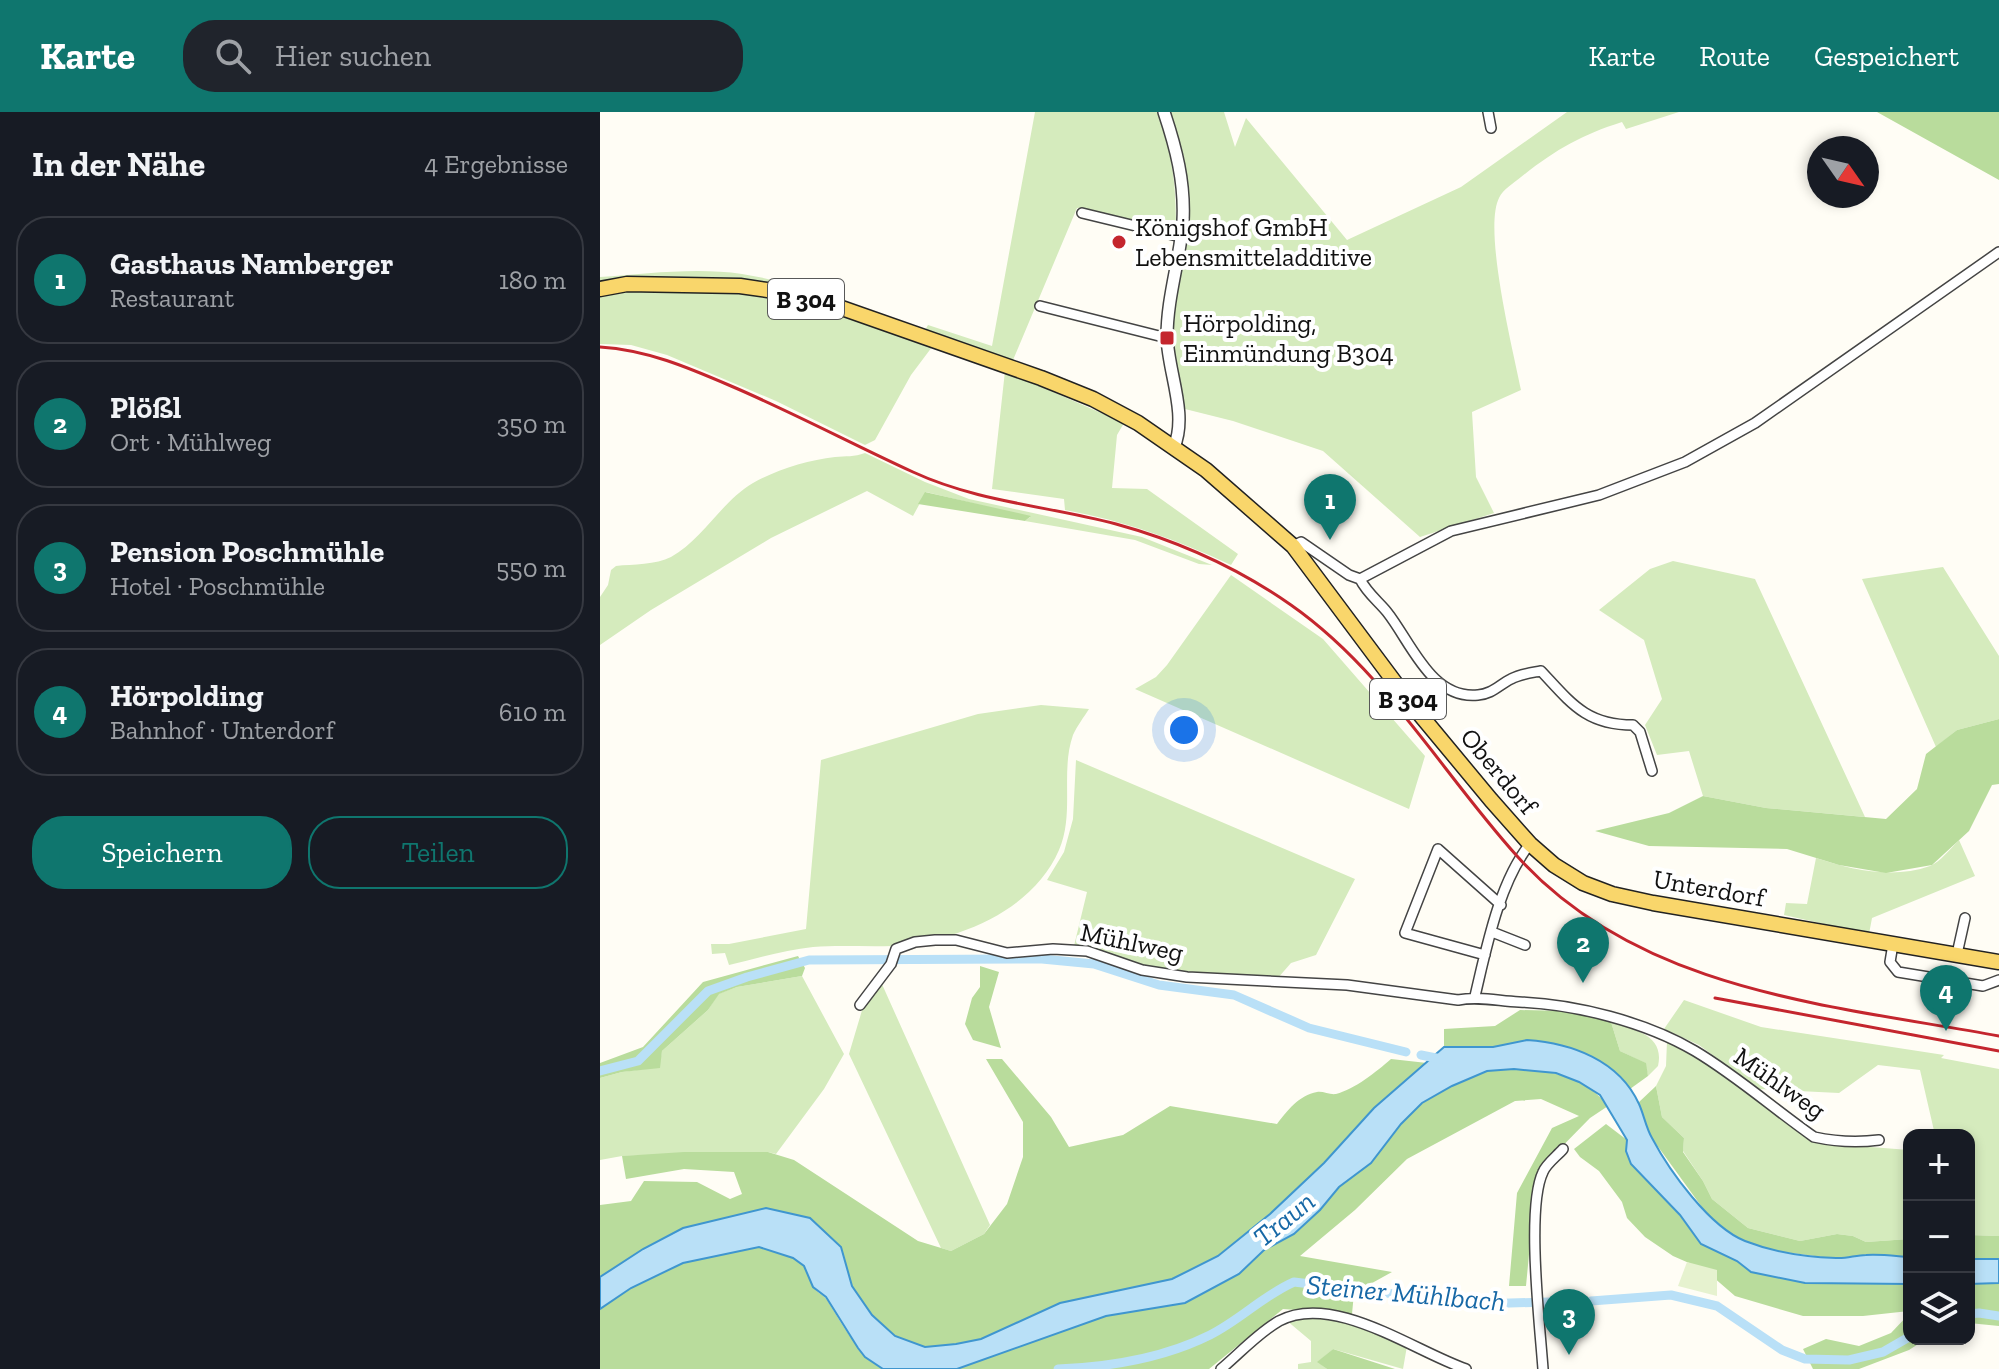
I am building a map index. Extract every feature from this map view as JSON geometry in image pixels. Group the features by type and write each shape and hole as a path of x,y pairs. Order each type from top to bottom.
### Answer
{"main road":[{"name":"Oberdorf","path":"600,289 627,284 704,284 774,291 836,306 1093,399 1174,447 1241,498 1293,546 1408,700 1530,844"},
{"name":"Unterdorf","path":"1530,844 1569,875 1620,896 1999,962"}],"street":[{"path":"1164,112 1183,187 1181,237 1167,338 1179,424 1174,447"},
{"path":"1488,112 1491,128"},
{"path":"1082,213 1181,237"},
{"path":"1293,546 1301,542 1349,575 1360,579 1451,531 1599,495 1647,479 1685,462 1755,423 1999,252"},
{"path":"1040,306 1167,338"},
{"name":"Oberdorf","path":"1360,579 1367,592 1387,611 1424,667 1447,689 1477,696 1491,693 1513,678 1541,671 1579,711 1600,721 1633,725 1640,732 1652,771"},
{"path":"1475,996 1501,905 1515,868 1530,844"},
{"path":"1485,955 1405,933 1438,849 1501,905"},
{"path":"1957,954 1965,918"},
{"path":"1492,932 1525,945"},
{"name":"Mühlweg","path":"860,1005 891,964 896,949 915,942 956,940 1007,953 1053,949 1087,951 1142,970 1187,977 1347,985 1458,1000 1475,996 1490,1000 1556,1003 1633,1025 1690,1048 1814,1137 1836,1142 1879,1140"},
{"path":"1893,944 1890,962 1898,972 1983,986 1999,980"},
{"path":"1543,1369 1536,1208 1543,1172 1563,1149"},
{"path":"1221,1369 1280,1320 1314,1313 1338,1315 1365,1323 1426,1354 1466,1369"}],"green space":[{"path":"1035,112 1157,112 1172,170 1176,229 1077,208 1013,360 924,332 928,325 992,346"},
{"path":"1168,112 1224,112 1235,147 1246,118 1347,240 1461,187 1567,112 1679,112 1626,129 1622,122 1581,138 1533,167 1499,198 1495,214 1497,262 1521,390 1472,412 1476,477 1494,513 1420,537 1323,451 1233,421 1181,408 1170,334 1188,207 1187,180 1184,157"},
{"path":"1877,112 1999,112 1999,180"},
{"path":"689,271 742,274 811,291 923,332 794,291 600,284 600,277"},
{"path":"628,292 712,292 765,297 837,315 932,347 911,375 875,440 865,445 776,401 667,355 631,345 600,344 600,297"},
{"path":"1005,371 1124,423 1117,435 1112,488 1147,489 1238,554 1231,565 1150,532 1065,510 1064,499 992,489"},
{"path":"865,453 969,499 1142,537 1212,565 1199,564 1135,540 1025,521 1030,517 926,492 913,516 867,491 771,538 651,610 600,645 600,597 608,585 611,570 616,566 651,563 671,557 693,541 731,500 762,478 803,463"},
{"path":"925,492 1031,516 1025,521 918,504"},
{"path":"1673,561 1755,579 1865,817 1766,808 1703,796 1689,751 1657,755 1645,725 1662,699 1644,640 1599,610 1650,569"},
{"path":"1943,567 1999,656 1999,719 1957,730 1936,747 1862,579"},
{"path":"1231,575 1323,639 1425,756 1409,809 1135,689 1156,677 1167,665"},
{"path":"1041,705 1089,709 1069,749 1066,822 1059,850 1047,872 1011,906 967,930 917,943 813,947 729,965 725,953 712,954 711,944 729,944 806,929 821,760 978,714"},
{"path":"1999,719 1999,784 1992,785 1969,831 1932,865 1886,873 1839,865 1787,849 1649,846 1595,831 1669,813 1703,796 1766,808 1886,819 1917,789 1926,754 1957,730"},
{"path":"1076,760 1355,879 1316,955 1291,963 1277,979 1171,972 1074,946 1087,892 1047,880 1064,852 1073,819"},
{"path":"1959,840 1975,876 1872,918 1869,934 1784,915 1786,903 1807,904 1816,858 1858,869 1902,872 1934,864"},
{"path":"798,956 805,968 802,976 737,987 719,994 708,1010 662,1051 660,1068 600,1078 600,1063 643,1047 703,982"},
{"path":"980,966 999,972 989,1007 1001,1048 973,1040 965,1024 972,998 980,987"},
{"path":"802,976 844,1054 824,1089 776,1154 622,1156 600,1160 600,1078 659,1067 662,1051 708,1010 718,994 737,987"},
{"path":"881,982 990,1225 984,1234 951,1251 941,1248 849,1054 863,1007"},
{"path":"1684,1000 1761,1027 1944,1055 1941,1058 1999,1069 1999,1236 1975,1235 1975,1129 1934,1129 1920,1070 1878,1065 1839,1093 1759,1089 1699,1045 1664,1029"},
{"path":"1520,1010 1565,1011 1611,1022 1620,1051 1646,1063 1648,1076 1630,1089 1615,1073 1527,1040 1493,1047 1444,1047 1444,1029 1495,1026"},
{"path":"1611,1022 1638,1031 1653,1041 1659,1056 1658,1066 1648,1076 1645,1063 1620,1051"},
{"path":"1667,1041 1696,1053 1820,1143 1903,1150 1903,1239 1866,1242 1837,1234 1800,1241 1748,1228 1712,1199 1683,1151 1684,1138 1662,1117 1656,1086 1666,1066"},
{"path":"986,1059 1002,1059 1051,1117 1069,1147 1123,1135 1170,1106 1277,1124 1305,1096 1317,1092 1343,1092 1365,1080 1391,1059 1427,1063 1374,1108 1324,1163 1270,1214 1218,1256 1172,1279 1060,1303 981,1339 925,1347 895,1336 872,1315 852,1286 841,1247 810,1218 766,1208 685,1228 643,1249 600,1277 600,1205 631,1201 644,1181 697,1182 730,1199 742,1194 734,1172 684,1169 626,1179 622,1156 768,1152 794,1160 918,1241 951,1251 984,1234 1007,1204 1023,1157 1023,1122"},
{"path":"1514,1069 1566,1077 1589,1088 1608,1106 1590,1118 1541,1168 1526,1286 1509,1286 1517,1193 1552,1128 1579,1116 1541,1099 1515,1101 1407,1159 1355,1210 1300,1256 1392,1272 1354,1293 1352,1314 1283,1309 1209,1369 957,1369 1106,1316 1185,1303 1239,1274 1264,1250 1294,1234 1339,1187 1371,1163 1401,1124 1422,1103 1487,1071"},
{"path":"1656,1086 1662,1117 1684,1138 1683,1152 1712,1199 1748,1228 1800,1241 1837,1234 1866,1242 1903,1239 1903,1257 1864,1255 1838,1259 1776,1251 1743,1241 1712,1221 1651,1137 1638,1103"},
{"path":"1606,1124 1627,1140 1626,1151 1631,1164 1680,1216 1701,1244 1737,1261 1751,1272 1805,1283 1903,1284 1903,1312 1863,1316 1803,1316 1735,1296 1705,1270 1673,1256 1645,1237 1627,1218 1622,1202 1599,1171 1574,1149"},
{"path":"1975,1235 1999,1236 1999,1259 1975,1259"},
{"path":"750,1247 782,1252 802,1264 814,1288 826,1298 851,1338 883,1369 600,1369 600,1309 631,1288 683,1263"},
{"path":"1687,1262 1717,1270 1717,1296 1678,1286"},
{"path":"1999,1283 1999,1326 1975,1324 1975,1284"},
{"path":"1314,1314 1337,1316 1407,1346 1403,1369 1333,1349 1318,1362 1327,1369 1298,1369 1298,1364 1311,1362 1311,1341 1286,1320"},
{"path":"1903,1320 1903,1345 1917,1345 1859,1369 1813,1369 1803,1349 1826,1339 1859,1346 1891,1333"},
{"path":"1333,1349 1395,1369 1327,1369 1317,1362"}],"water":[{"name":"Traun","path":"1527,1040 1544,1042 1576,1050 1606,1065 1630,1089 1652,1138 1680,1182 1718,1224 1732,1234 1756,1245 1801,1255 1903,1257 1903,1284 1805,1283 1751,1272 1737,1261 1701,1244 1680,1215 1631,1164 1626,1151 1627,1140 1600,1095 1556,1073 1514,1069 1487,1071 1422,1103 1401,1124 1371,1163 1339,1187 1294,1234 1264,1250 1239,1274 1185,1303 1106,1316 957,1369 883,1369 858,1348 826,1297 813,1287 804,1266 793,1258 759,1247 683,1263 631,1288 600,1309 600,1277 643,1249 683,1228 766,1208 810,1218 841,1247 852,1286 872,1315 895,1336 925,1347 981,1339 1060,1303 1172,1279 1218,1256 1270,1214 1324,1163 1374,1108 1444,1047 1493,1047"},
{"path":"1975,1259 1999,1259 1999,1283 1975,1284"}],"waterway":[{"path":"600,1071 638,1061 708,991 809,960 1042,959 1094,964 1159,985 1234,995 1309,1028 1406,1052"},
{"path":"1421,1055 1441,1059"},
{"name":"Steiner Mühlbach","path":"1058,1369 1136,1360 1174,1350 1221,1329 1294,1282 1478,1304 1582,1301"},
{"name":"Steiner Mühlbach","path":"1591,1301 1671,1295 1717,1306 1782,1350 1805,1359 1849,1360 1883,1352 1903,1340"},
{"name":"Steiner Mühlbach","path":"1975,1313 1999,1316"}],"railway":[{"path":"600,347 667,360 699,372 938,482 988,497 1116,524 1185,547 1229,568 1291,605 1355,660 1384,691 1517,856 1566,902 1620,937 1679,965 1741,985 1870,1014 1999,1036"},
{"path":"1715,998 1999,1051"}],"place":[{"name":"Königshof GmbH Lebensmitteladditive","path":"1119,242"},
{"name":"Hörpolding, Einmündung B304","path":"1167,338"},
{"name":"Gasthaus Namberger","path":"1330,540"},
{"name":"Plößl","path":"1583,983"},
{"name":"Hörpolding","path":"1946,1031"},
{"name":"Pension Poschmühle","path":"1569,1355"}]}
